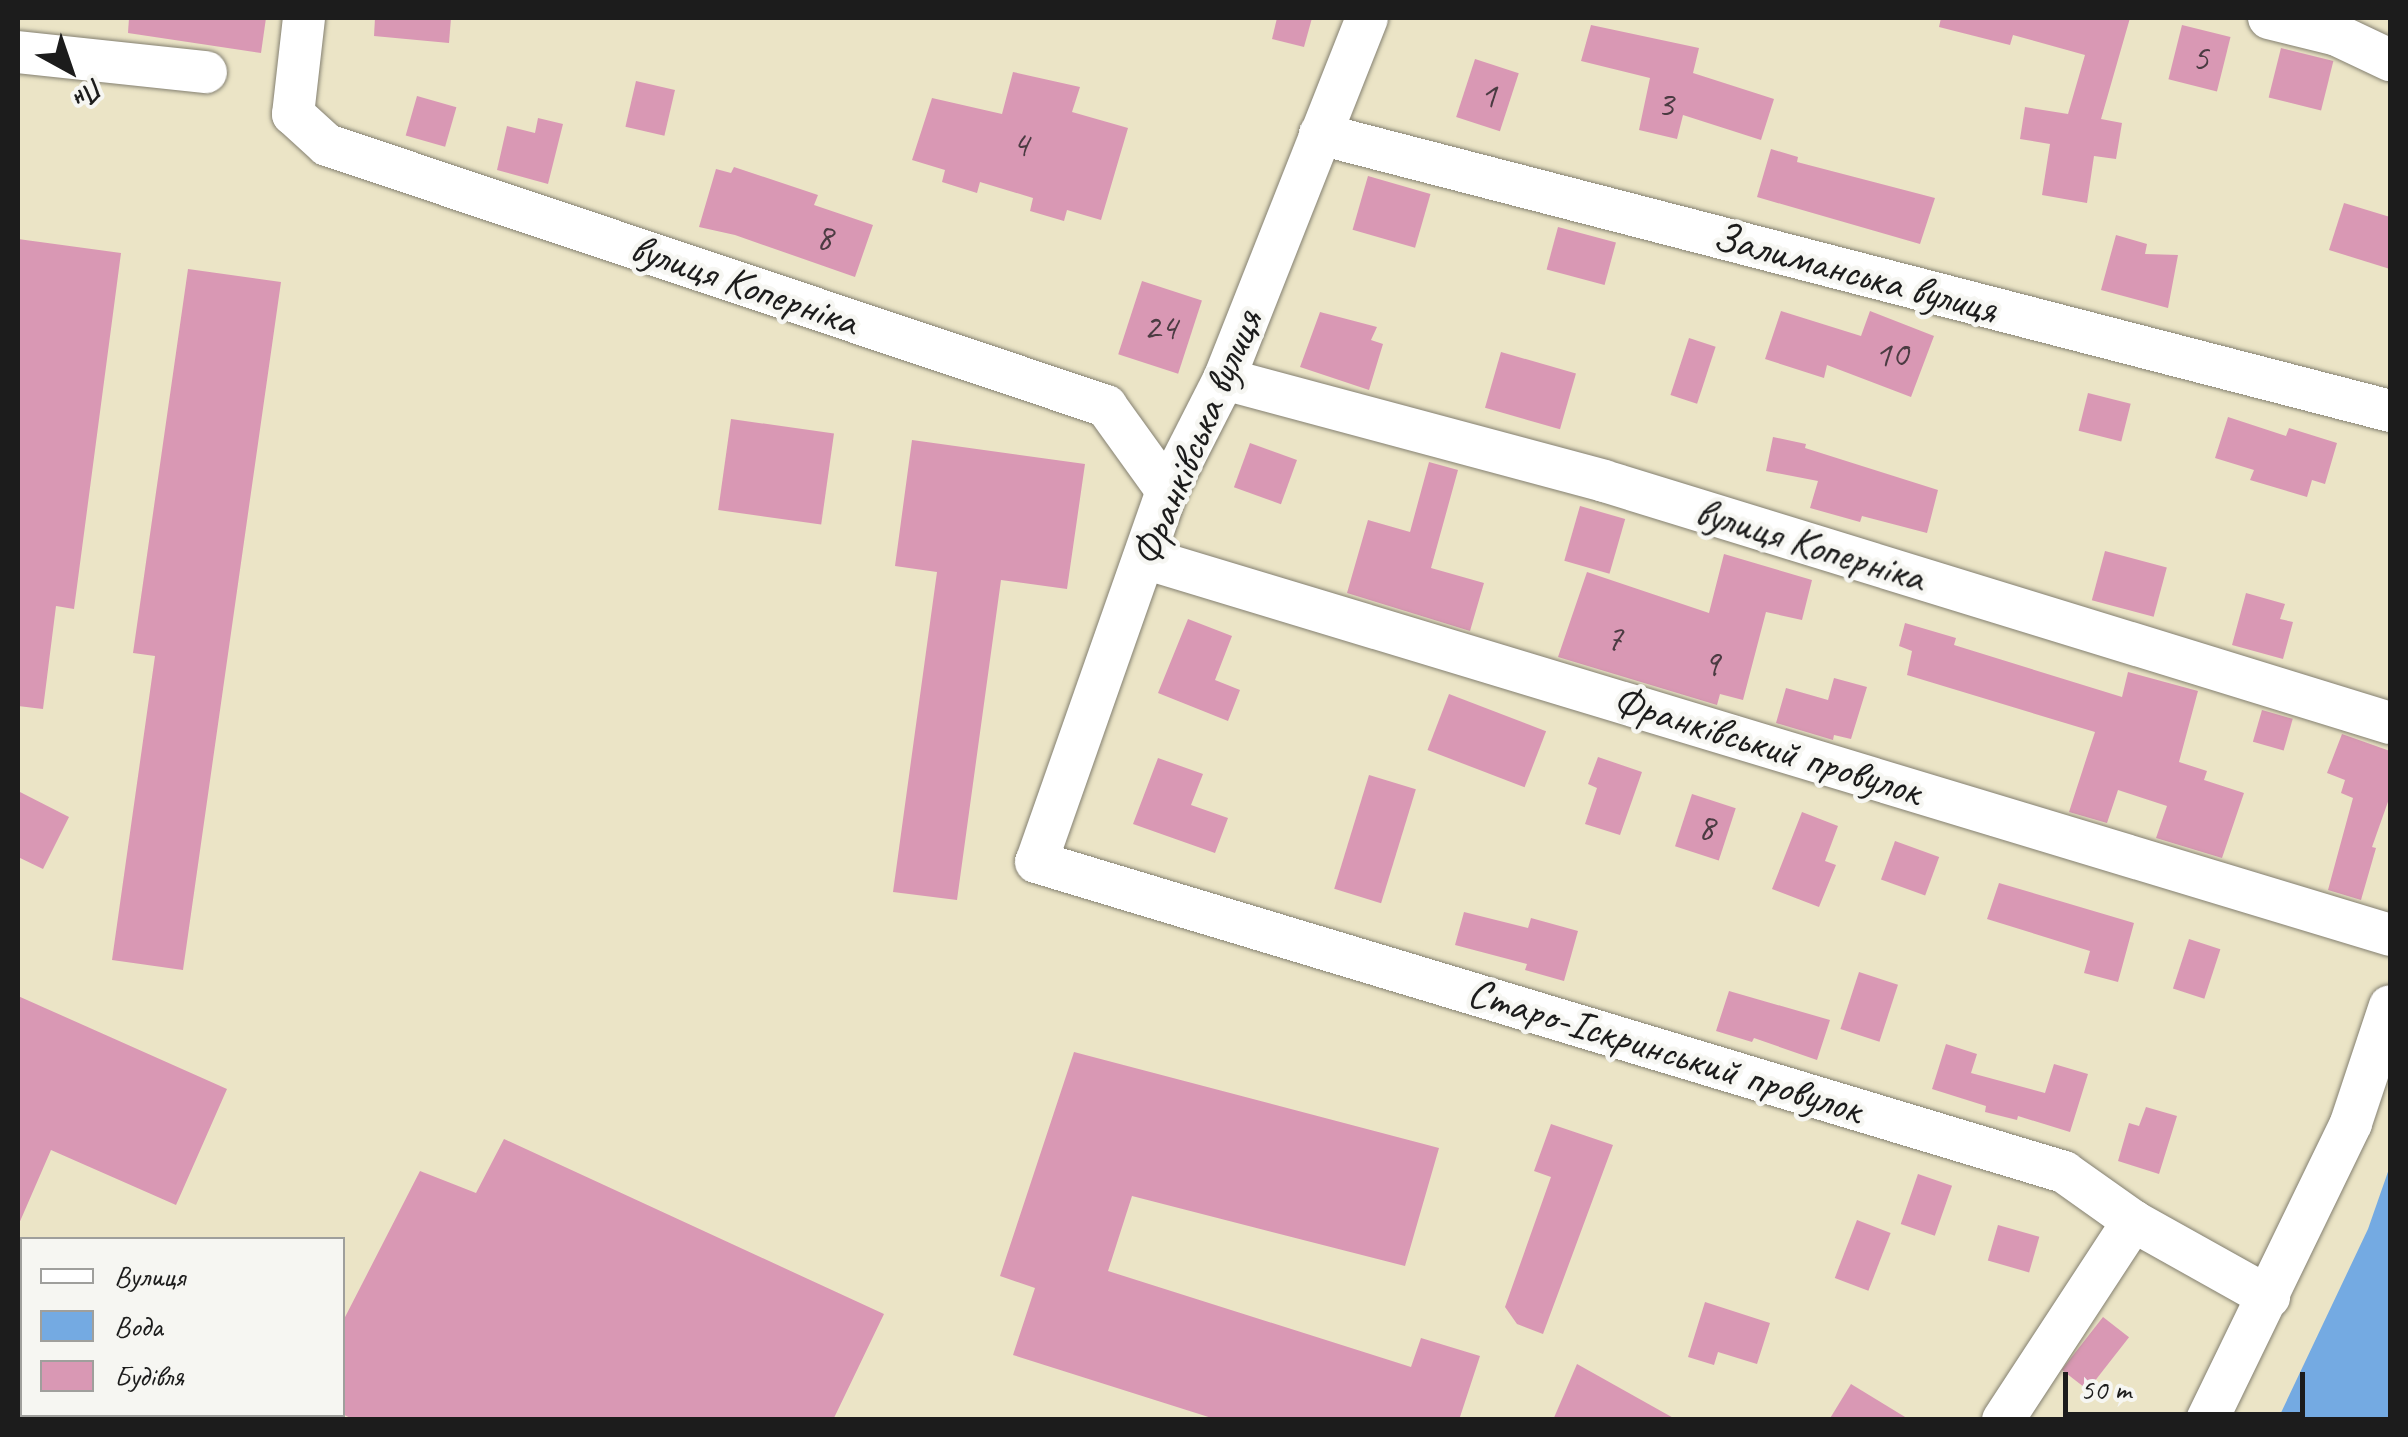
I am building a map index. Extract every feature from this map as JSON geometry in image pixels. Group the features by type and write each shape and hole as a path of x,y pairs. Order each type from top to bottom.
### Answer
{"street":[{"name":"вулиця Коперніка","path":"304,18 293,114 328,145 1106,406 1167,491"},
{"name":"Франківська вулиця","path":"1036,862 1167,491 1224,379 1366,18"},
{"path":"2269,18 2336,35 2390,60"},
{"path":"18,52 206,72"},
{"name":"Залиманська вулиця","path":"1320,134 2390,412"},
{"name":"вулиця Коперніка","path":"1224,379 1604,481 2255,678 2390,724"},
{"name":"Франківський провулок","path":"1144,558 2390,934"},
{"name":"Старо-Іскринський провулок","path":"1036,862 2064,1172 2133,1221 2269,1296"},
{"path":"2207,1420 2351,1123 2390,1006"},
{"path":"2003,1420 2133,1221"}],"water":[{"path":"2390,1166 2390,1419 2278,1419 2368,1229"}],"building":[{"path":"129,18 266,18 261,53 128,33"},
{"path":"375,18 451,18 449,43 374,36"},
{"path":"1277,18 1312,18 1304,47 1272,39"},
{"path":"1941,18 2130,18 2101,119 2122,123 2116,159 2094,156 2087,203 2042,195 2050,144 2020,139 2025,107 2068,114 2085,55 2013,35 2010,45 1939,27"},
{"path":"1591,25 1699,48 1693,73 1774,99 1761,140 1683,115 1677,139 1639,130 1650,78 1581,61"},
{"path":"2182,25 2231,37 2217,91 2168,79"},
{"path":"2281,48 2333,61 2321,111 2269,97"},
{"path":"1475,59 1519,73 1500,131 1456,117"},
{"path":"1013,72 1080,87 1072,112 1128,128 1101,220 1067,210 1064,221 1030,211 1033,198 980,182 977,193 942,182 945,170 912,160 932,98 1002,114"},
{"path":"636,81 675,90 664,136 625,127"},
{"path":"417,96 456,107 445,147 406,135"},
{"path":"538,118 563,124 548,184 497,170 507,126 535,133"},
{"path":"1771,149 1798,157 1797,162 1935,198 1920,244 1757,197"},
{"path":"734,167 818,195 814,205 873,225 855,277 735,235 699,227 716,169 731,173"},
{"path":"1368,176 1430,194 1415,248 1353,230"},
{"path":"2344,203 2390,217 2390,269 2329,250"},
{"path":"1558,227 1616,243 1605,285 1547,270"},
{"path":"2116,235 2147,244 2145,254 2178,255 2168,308 2101,290"},
{"path":"18,239 121,253 74,609 56,606 43,709 18,706"},
{"path":"188,269 281,282 183,970 112,960 155,656 133,653"},
{"path":"1142,281 1202,300 1178,374 1118,354"},
{"path":"1781,311 1861,336 1870,311 1934,336 1911,397 1827,365 1824,378 1765,359"},
{"path":"1320,312 1377,327 1371,340 1383,344 1369,390 1300,367"},
{"path":"1689,338 1716,347 1697,404 1670,395"},
{"path":"1501,352 1576,373 1560,429 1485,408"},
{"path":"2088,393 2131,404 2121,441 2079,431"},
{"path":"2228,417 2286,436 2289,428 2337,443 2325,484 2312,480 2307,497 2250,480 2254,470 2215,458"},
{"path":"731,419 834,433 821,525 718,510"},
{"path":"1773,437 1806,444 1805,448 1938,490 1927,533 1862,516 1860,522 1810,508 1818,481 1766,471"},
{"path":"912,440 1085,464 1067,589 1001,580 957,900 893,892 937,572 895,566"},
{"path":"1250,443 1297,460 1281,504 1234,487"},
{"path":"1429,462 1458,470 1431,568 1484,583 1470,631 1347,593 1368,520 1410,532"},
{"path":"1580,506 1625,519 1609,574 1564,561"},
{"path":"2105,551 2167,568 2154,617 2092,600"},
{"path":"1724,554 1812,580 1802,620 1766,612 1743,700 1720,694 1717,705 1558,657 1587,572 1709,613"},
{"path":"2246,593 2285,604 2280,619 2293,622 2283,659 2232,645"},
{"path":"1188,619 1232,636 1215,680 1240,690 1228,721 1158,693"},
{"path":"1905,623 1956,638 1954,645 2122,697 2128,672 2198,691 2179,762 2207,771 2204,780 2244,793 2222,858 2156,838 2167,806 2118,790 2107,823 2069,812 2095,732 1907,675 1912,651 1899,646"},
{"path":"1834,678 1867,687 1851,739 1834,735 1833,740 1776,723 1786,688 1828,700"},
{"path":"1449,694 1546,731 1525,787 1427,750"},
{"path":"2262,710 2293,719 2284,751 2253,742"},
{"path":"2342,734 2390,751 2390,796 2372,847 2376,848 2361,900 2328,890 2353,798 2341,793 2345,780 2327,773"},
{"path":"1598,757 1642,772 1620,835 1585,824 1597,788 1588,784"},
{"path":"1158,758 1203,774 1191,805 1228,818 1215,853 1133,824"},
{"path":"1369,775 1416,789 1381,903 1334,889"},
{"path":"18,791 69,817 43,869 18,857"},
{"path":"1692,794 1736,808 1719,861 1675,846"},
{"path":"1802,812 1838,826 1825,861 1836,865 1819,907 1772,889"},
{"path":"1895,841 1939,857 1925,896 1881,880"},
{"path":"1999,883 2134,923 2118,982 2084,973 2090,951 1987,919"},
{"path":"1464,912 1528,928 1531,918 1578,931 1564,981 1525,970 1527,964 1455,945"},
{"path":"2189,939 2220,949 2204,999 2173,988"},
{"path":"1859,972 1898,985 1879,1042 1840,1029"},
{"path":"1729,991 1830,1020 1817,1060 1754,1038 1752,1042 1716,1031"},
{"path":"18,996 227,1089 176,1205 51,1150 18,1226"},
{"path":"1946,1044 1977,1054 1971,1073 2045,1093 2054,1064 2088,1074 2070,1132 2018,1116 2017,1120 1985,1112 1986,1106 1932,1089"},
{"path":"1074,1052 1439,1148 1405,1266 1132,1196 1108,1271 1411,1367 1421,1338 1480,1356 1459,1420 1218,1420 1013,1355 1035,1288 1000,1276"},
{"path":"2146,1107 2177,1116 2159,1174 2118,1161 2129,1123 2139,1126"},
{"path":"1551,1124 1613,1145 1543,1334 1517,1324 1505,1307 1551,1177 1534,1171"},
{"path":"504,1139 884,1314 833,1420 355,1420 345,1415 345,1317 420,1171 476,1193"},
{"path":"1918,1174 1952,1186 1935,1236 1901,1224"},
{"path":"1857,1220 1891,1233 1868,1291 1835,1278"},
{"path":"1998,1225 2039,1237 2029,1272 1988,1261"},
{"path":"1705,1302 1770,1323 1757,1364 1718,1352 1714,1365 1688,1357"},
{"path":"2103,1317 2129,1337 2088,1390 2062,1370"},
{"path":"1577,1364 1677,1420 1553,1420"},
{"path":"1851,1384 1910,1420 1829,1420"}]}
